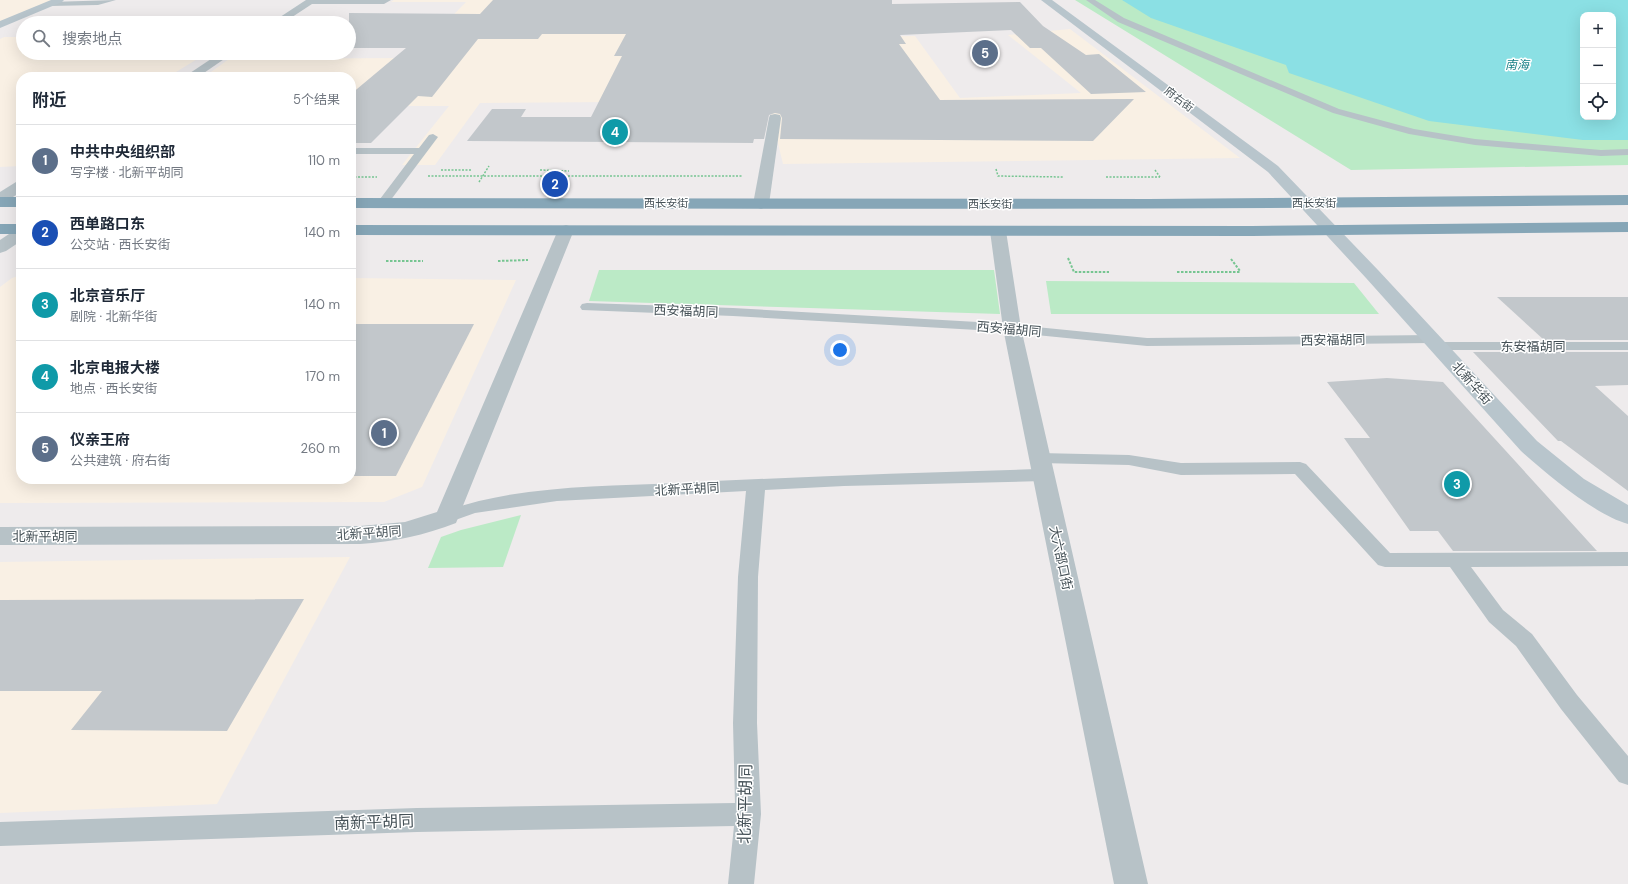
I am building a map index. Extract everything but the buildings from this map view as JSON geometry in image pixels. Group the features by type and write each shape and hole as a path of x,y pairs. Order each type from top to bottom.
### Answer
{"highway":[{"path":"0,200 16,202"},
{"name":"西长安街","path":"356,202 1306,204 1628,200"},
{"path":"356,230 998,231 1628,227"},
{"path":"0,230 16,230"}],"main road":[{"name":"府右街","path":"1046,0 1274,169 1332,230"},
{"path":"22,16 55,2"},
{"path":"0,25 16,18"},
{"name":"北新华街","path":"1332,230 1529,446 1548,463 1579,486 1628,516"}],"street":[{"path":"287,16 311,0 386,0"},
{"path":"198,72 217,60"},
{"path":"761,204 775,118"},
{"path":"0,200 16,189"},
{"path":"447,517 566,230"},
{"name":"大六部口街","path":"998,231 1012,328 1131,884"},
{"path":"0,248 16,237"},
{"name":"北新平胡同","path":"0,536 360,535 403,531 427,525 447,517"}],"lane":[{"path":"55,2 98,3 112,0"},
{"path":"1090,0 1121,20 1336,110 1413,132 1475,142 1601,153 1628,152"},
{"path":"383,203 433,137"},
{"path":"356,151 422,151"},
{"name":"西安福胡同","path":"587,307 741,313 1012,328 1147,342 1435,342"},
{"name":"东安福胡同","path":"1435,342 1628,346"},
{"name":"北新平胡同","path":"447,517 471,508 526,498 844,480 1129,460 1181,469 1300,468 1385,560 1628,559"},
{"name":"北新平胡同","path":"741,884 748,814 745,723 748,577 756,485"},
{"path":"1456,560 1496,616 1524,640 1569,702 1628,774"},
{"name":"南新平胡同","path":"0,834 417,820 748,814"}],"path":[{"path":"479,182 489,166"},
{"path":"996,169 998,176 1064,177"},
{"path":"441,170 472,170"},
{"path":"540,170 569,171"},
{"path":"1106,177 1160,177 1156,170"},
{"path":"356,177 766,176"},
{"path":"1068,258 1074,272 1109,272"},
{"path":"1177,272 1240,272 1230,259"},
{"path":"498,260 534,260"},
{"path":"386,261 423,261"}],"shaded area":[{"path":"0,0 60,0 20,16 16,16 16,18 0,24"},
{"path":"394,0 634,0 757,38 915,36 960,98 1081,93 1008,35 1070,29 1240,158 783,164 756,52 751,101 480,103 435,165 402,165 449,106 356,106 356,72 211,72 228,60 356,60 356,58 411,58 466,2 391,2"},
{"path":"4,37 16,37 16,60 196,60 176,72 16,72 16,166 0,167 0,39"},
{"path":"16,277 16,484 356,484 356,278 516,280 422,487 384,502 0,503 0,287"},
{"path":"350,557 217,804 0,813 0,562"}],"green space":[{"name":"南海","path":"1075,0 1628,0 1628,165 1351,170"},
{"path":"599,270 994,270 1000,314 589,301"},
{"path":"1046,281 1354,283 1379,314 1051,314"},
{"path":"521,515 503,567 428,568 441,537 461,530"}],"water":[{"name":"南海","path":"1122,0 1628,0 1628,140 1583,140 1429,121 1289,73 1286,65 1151,18"}],"place":[{"name":"仪亲王府","path":"985,53"},
{"name":"北京电报大楼","path":"615,132"},
{"name":"西单路口东","path":"555,184"},
{"name":"中共中央组织部","path":"384,433"},
{"name":"北京音乐厅","path":"1457,484"}]}
